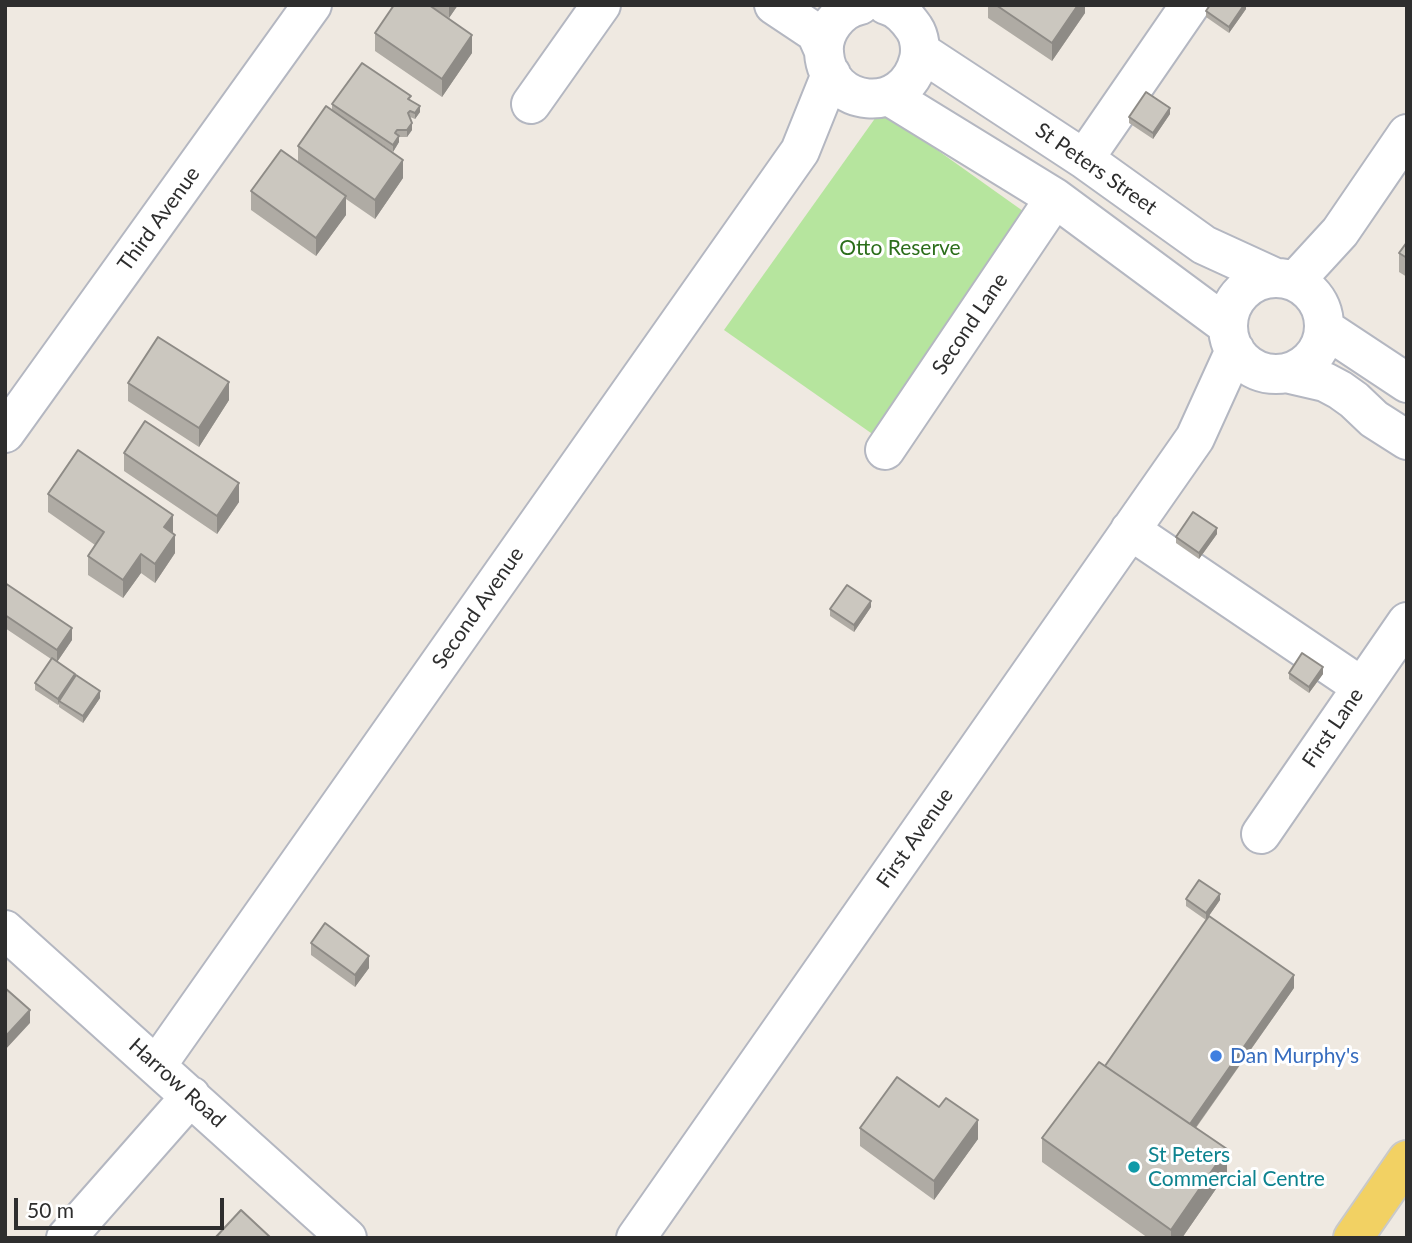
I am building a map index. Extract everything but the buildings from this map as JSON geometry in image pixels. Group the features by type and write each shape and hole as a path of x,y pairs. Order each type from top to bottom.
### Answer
{"main road":[{"path":"1353,1238 1407,1160"}],"street":[{"name":"Third Avenue","path":"5,433 312,5"},
{"path":"531,104 601,5"},
{"path":"774,5 816,33 841,88 876,97 1055,198 1231,338 1245,363 1325,383 1340,390 1374,419 1407,440"},
{"name":"Second Avenue","path":"157,1065 800,151 827,62 827,34 838,16 860,5"},
{"path":"1084,159 1191,5"},
{"name":"Second Avenue","path":"800,151 876,97 900,92 907,85 916,71 909,22"},
{"name":"St Peters Street","path":"909,22 1084,159 1204,245 1302,296 1407,383"},
{"path":"1302,296 1340,232 1407,134"},
{"name":"Second Lane","path":"885,450 1055,198"},
{"path":"1231,338 1230,310 1242,292 1256,282 1302,296"},
{"path":"1277,373 1293,371 1310,360 1320,346 1302,296"},
{"name":"First Avenue","path":"636,1238 1195,438 1231,338"},
{"name":"First Avenue","path":"1195,438 1277,373"},
{"path":"1130,530 1362,687"},
{"name":"First Lane","path":"1261,835 1407,622"},
{"name":"Harrow Road","path":"5,930 347,1238"},
{"path":"66,1238 191,1096"}],"green space":[{"name":"Otto Reserve","path":"881,110 1037,221 881,440 724,330"}],"place":[{"name":"Dan Murphy's","path":"1216,1056"},
{"name":"St Peters Commercial Centre","path":"1134,1167"}]}
